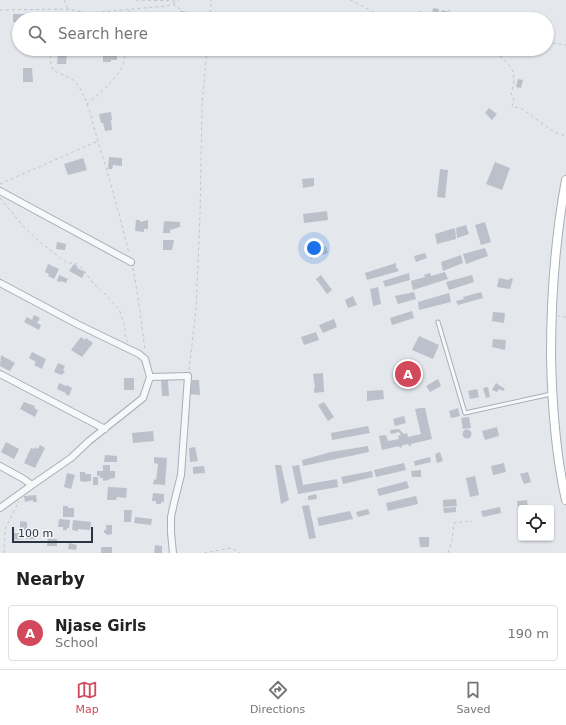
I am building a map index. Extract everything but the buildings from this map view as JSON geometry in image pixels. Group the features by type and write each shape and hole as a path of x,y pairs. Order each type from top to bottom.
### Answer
{"main road":[{"path":"566,180 554,257 551,310 551,394 557,450 566,500"}],"street":[{"path":"0,191 131,262"},
{"path":"0,283 77,324 133,351 145,359 150,377 144,398 89,440 71,458 0,508"},
{"path":"0,374 105,429"},
{"path":"150,377 188,376 182,475 171,518 170,533 173,553"},
{"path":"0,466 32,485"}],"lane":[{"path":"438,322 465,413 551,394"}],"path":[{"path":"64,0 68,9"},
{"path":"136,0 179,0"},
{"path":"96,12 153,7 172,4 179,0"},
{"path":"210,12 211,0"},
{"path":"350,0 373,12"},
{"path":"172,4 184,12"},
{"path":"129,12 130,8"},
{"path":"56,12 59,9"},
{"path":"0,10 68,9 83,12"},
{"path":"554,43 566,45"},
{"path":"50,56 53,70 76,82 87,105 118,208 131,262 138,297 146,363"},
{"path":"87,105 105,88 121,69 126,56"},
{"path":"188,376 196,309 200,216 200,144 207,56"},
{"path":"499,56 510,64 515,79 511,94 514,98 512,106 522,109 554,132 566,136"},
{"path":"0,184 98,141"},
{"path":"0,198 6,203 23,226 41,243 66,263 76,263 79,265 92,282 119,309 125,327 125,336 133,351"},
{"path":"4,553 5,529 23,492"},
{"path":"448,553 452,541 454,523 472,521"},
{"path":"204,553 231,548 240,553"}],"place":[{"name":"Njase Girls","path":"408,374"}]}
